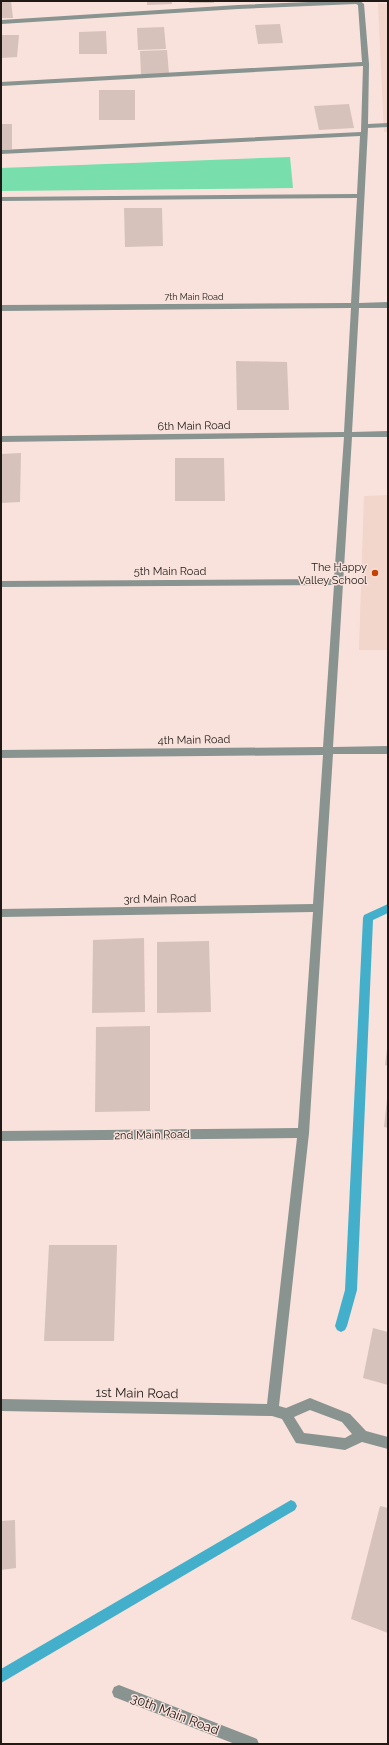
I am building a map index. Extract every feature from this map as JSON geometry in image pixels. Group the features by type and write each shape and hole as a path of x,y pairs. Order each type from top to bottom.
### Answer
{"street":[{"path":"1,22 238,7 359,2 361,4 366,64 348,435 328,751 303,1133 272,1410"},
{"path":"1,84 366,64"},
{"path":"1,152 363,130 388,125"},
{"path":"1,198 359,196"},
{"name":"7th Main Road","path":"1,308 388,305"},
{"name":"6th Main Road","path":"1,439 388,434"},
{"name":"5th Main Road","path":"1,584 338,582"},
{"name":"4th Main Road","path":"1,754 388,750"},
{"name":"3rd Main Road","path":"1,913 318,908"},
{"name":"2nd Main Road","path":"1,1136 303,1133"},
{"path":"362,1436 345,1444 300,1439 286,1414 310,1404 346,1418 362,1436 388,1443"},
{"name":"1st Main Road","path":"1,1405 272,1410 286,1414"},
{"name":"30th Main Road","path":"119,1692 252,1744"}],"shaded area":[{"path":"378,3 388,4 388,132 384,132"},
{"name":"The Happy Valley School","path":"388,495 388,650 359,650 364,496"}],"green space":[{"path":"290,157 293,188 1,191 1,168"}],"building":[{"path":"1,1 11,1 13,18 1,18"},
{"path":"147,1 172,1 172,4 147,5"},
{"path":"189,1 214,1 214,3 189,3"},
{"path":"280,24 283,43 258,44 255,25"},
{"path":"164,27 166,49 138,50 137,28"},
{"path":"106,31 107,54 79,54 79,32"},
{"path":"1,35 19,35 17,57 1,58"},
{"path":"167,50 169,74 141,75 140,51"},
{"path":"99,90 135,90 135,120 99,120"},
{"path":"349,104 354,128 319,130 314,106"},
{"path":"1,124 12,124 12,149 1,150"},
{"path":"124,208 162,208 163,246 125,247"},
{"path":"236,361 287,362 289,410 237,410"},
{"path":"21,453 20,502 1,503 1,454"},
{"path":"175,458 224,458 225,501 175,501"},
{"path":"144,938 145,1012 92,1013 93,940"},
{"path":"209,941 211,1012 157,1013 157,942"},
{"path":"150,1026 150,1111 95,1112 96,1027"},
{"path":"388,1049 388,1066 385,1065"},
{"path":"388,1099 388,1128 384,1127"},
{"path":"49,1245 117,1245 114,1341 44,1341"},
{"path":"373,1328 388,1332 388,1385 363,1378"},
{"path":"380,1506 388,1508 388,1633 351,1619"},
{"path":"15,1520 16,1568 1,1570 1,1521"}],"waterway":[{"path":"341,1326 351,1290 368,918 388,908"},
{"path":"1,1676 291,1506"}],"place":[{"name":"The Happy Valley School","path":"375,573"}]}
